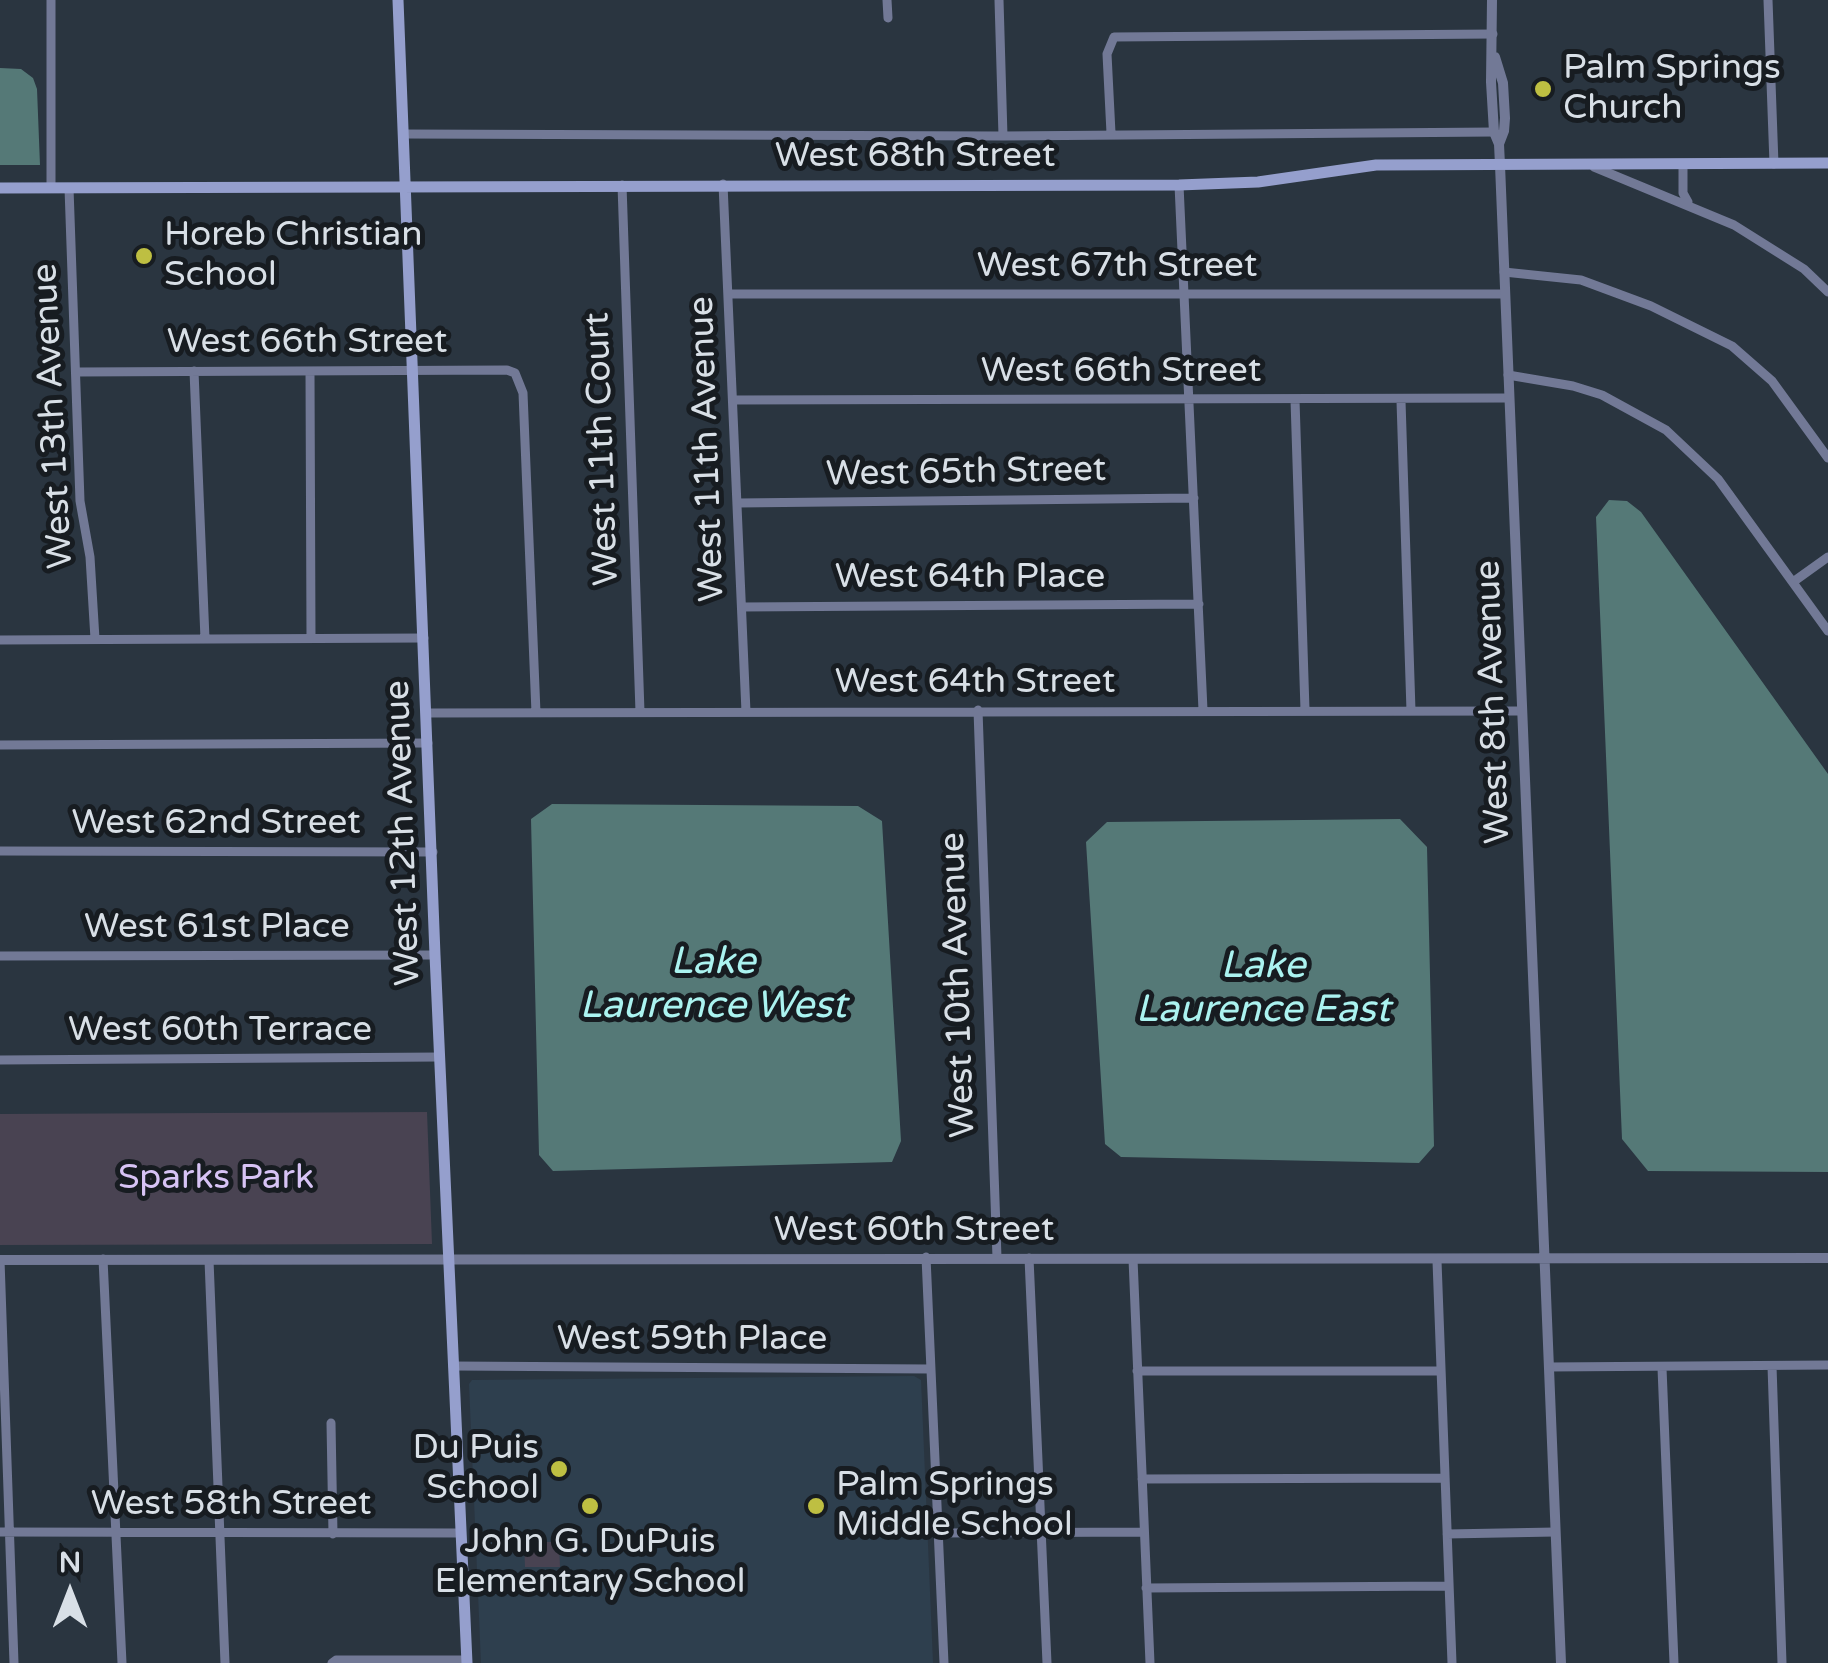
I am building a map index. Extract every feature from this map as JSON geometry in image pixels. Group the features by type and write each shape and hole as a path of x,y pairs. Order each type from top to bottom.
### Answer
{"main road":[{"name":"West 12th Avenue","path":"398,0 467,1662"},
{"name":"West 68th Street","path":"0,188 1179,184 1258,182 1376,165 1828,163"}],"street":[{"path":"51,0 51,188"},
{"path":"887,0 888,18"},
{"path":"999,0 1003,136"},
{"name":"West 8th Avenue","path":"1492,0 1491,82 1500,166 1560,1663"},
{"path":"1768,0 1774,164"},
{"path":"1111,133 1107,54 1114,37 1493,34"},
{"name":"West 8th Avenue","path":"1494,52 1503,84 1504,131 1499,144"},
{"name":"West 68th Street","path":"403,134 1003,136 1494,132"},
{"path":"1682,164 1683,193 1690,204"},
{"path":"1590,165 1734,225 1804,269 1828,292"},
{"name":"West 11th Avenue","path":"724,184 746,712"},
{"path":"1179,184 1203,710"},
{"name":"West 11th Court","path":"622,185 640,712"},
{"name":"West 13th Avenue","path":"69,188 80,501 90,557 95,640"},
{"path":"1504,272 1581,280 1651,306 1732,346 1772,381 1828,458"},
{"name":"West 67th Street","path":"728,294 1505,294"},
{"path":"194,370 205,639"},
{"path":"310,371 311,638"},
{"name":"West 66th Street","path":"78,372 515,373 523,393 536,712"},
{"path":"1508,375 1573,386 1602,396 1666,430 1718,479 1828,631"},
{"name":"West 66th Street","path":"733,400 1509,398"},
{"path":"1295,400 1305,710"},
{"path":"1401,401 1412,711"},
{"name":"West 65th Street","path":"738,502 1194,498"},
{"path":"1793,582 1828,557"},
{"name":"West 64th Place","path":"742,607 1199,604"},
{"path":"0,640 424,638"},
{"name":"West 10th Avenue","path":"978,710 996,1258"},
{"name":"West 64th Street","path":"427,713 1522,712"},
{"path":"0,745 428,744"},
{"name":"West 62nd Street","path":"0,851 433,852"},
{"name":"West 61st Place","path":"0,956 435,955"},
{"name":"West 60th Terrace","path":"0,1060 440,1057"},
{"path":"926,1257 944,1663"},
{"path":"1029,1258 1046,1663"},
{"name":"West 60th Street","path":"0,1260 1828,1258"},
{"path":"1134,1259 1150,1663"},
{"path":"0,1260 4,1532 14,1663"},
{"path":"103,1260 122,1663"},
{"path":"209,1260 224,1663"},
{"path":"1437,1261 1452,1663"},
{"name":"West 59th Place","path":"453,1366 930,1369"},
{"path":"1772,1366 1782,1663"},
{"path":"1549,1368 1828,1366"},
{"path":"1662,1368 1674,1663"},
{"path":"1137,1371 1440,1370"},
{"path":"330,1423 333,1534"},
{"path":"1142,1479 1444,1478"},
{"name":"West 58th Street","path":"4,1532 461,1533"},
{"path":"939,1533 1144,1532"},
{"path":"1447,1534 1555,1532"},
{"path":"1146,1588 1449,1586"},
{"path":"332,1662 467,1662"}],"shaded area":[{"path":"914,1376 921,1380 933,1663 481,1663 469,1384 472,1380"}],"green space":[{"name":"Sparks Park","path":"427,1112 432,1244 0,1245 0,1114"},
{"path":"524,1542 559,1542 560,1567 525,1567"}],"water":[{"path":"0,68 21,69 33,78 37,89 40,165 0,165"},
{"path":"1609,500 1627,501 1641,512 1828,774 1828,1172 1648,1171 1622,1139 1596,517"},
{"name":"Lake Laurence West","path":"552,804 858,806 882,821 901,1141 892,1162 553,1171 539,1155 531,819"},
{"name":"Lake Laurence East","path":"1400,819 1427,847 1434,1146 1419,1163 1121,1157 1105,1144 1086,842 1107,822"}],"place":[{"name":"Palm Springs Church","path":"1543,89"},
{"name":"Horeb Christian School","path":"144,256"},
{"name":"Du Puis School","path":"559,1469"},
{"name":"John G. DuPuis Elementary School","path":"590,1506"},
{"name":"Palm Springs Middle School","path":"816,1506"}]}
